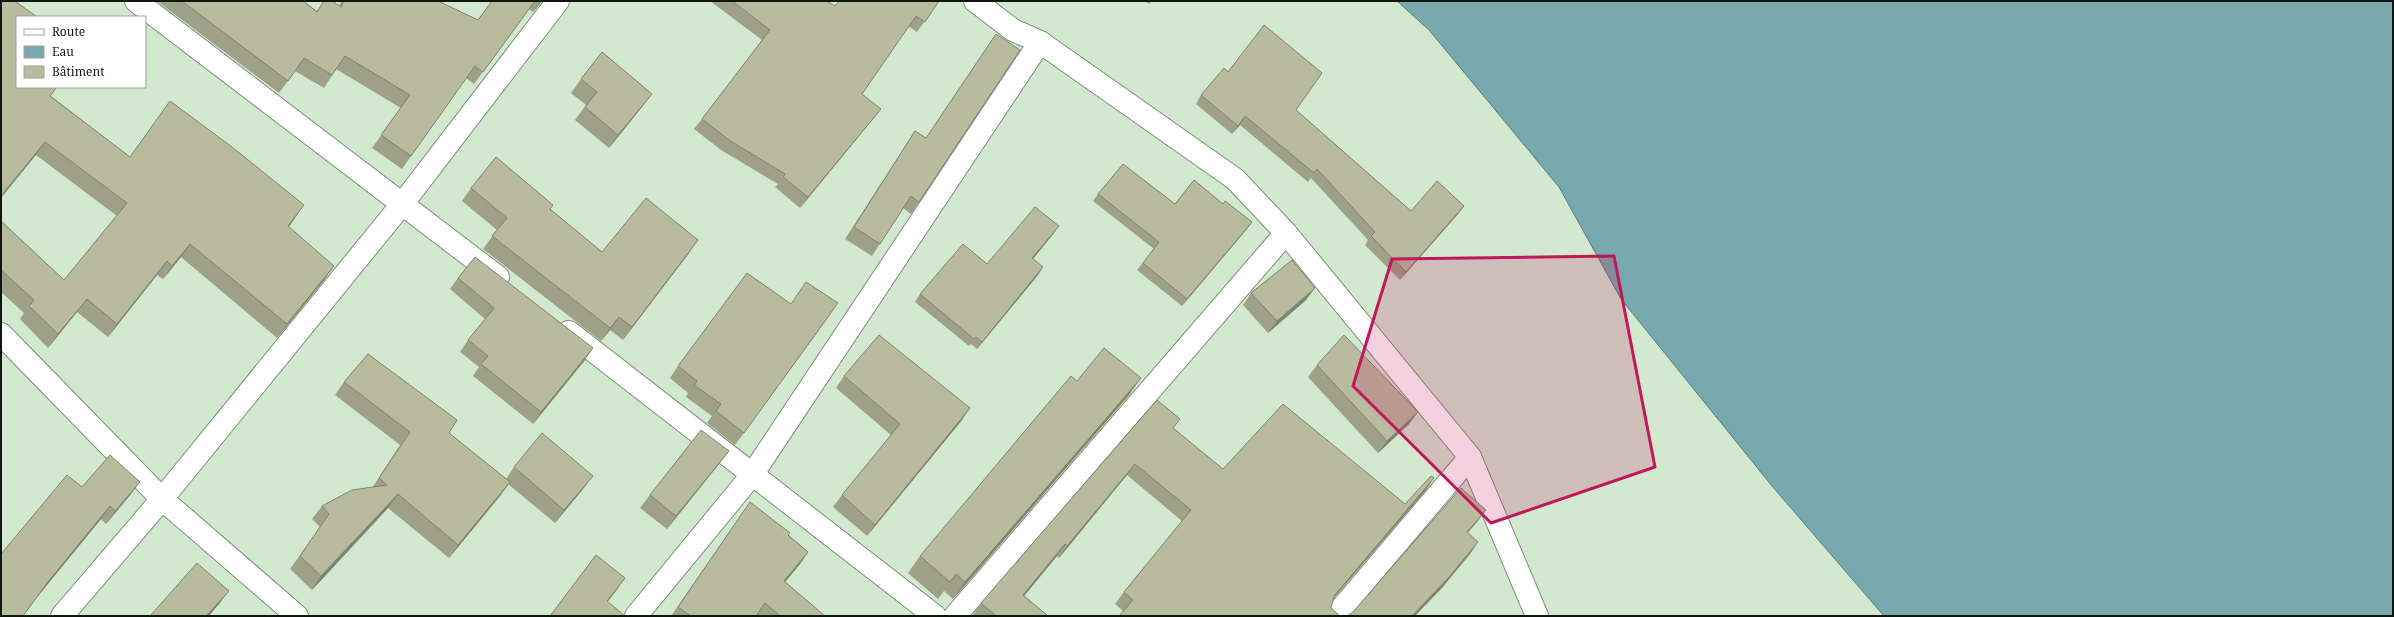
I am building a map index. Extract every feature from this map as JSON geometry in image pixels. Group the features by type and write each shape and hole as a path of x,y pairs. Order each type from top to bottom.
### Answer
{"street":[{"path":"136,1 403,203 515,290"},
{"path":"62,616 162,499 403,203 558,1"},
{"path":"974,1 1014,30 1040,42 1235,179 1286,233 1470,457 1537,616"},
{"path":"636,616 752,475 1040,42"},
{"path":"955,616 1286,233"},
{"path":"553,320 935,616"},
{"path":"1,334 162,499 297,616"},
{"path":"1335,616 1470,457"}],"highlighted area":[{"path":"1614,256 1655,467 1491,523 1353,386 1392,259"}],"water":[{"path":"1397,1 2393,1 2393,616 1884,616 1772,486 1621,299 1559,187 1429,30"}],"building":[{"path":"1,1 15,1 36,16 16,16 16,88 56,88 50,96 130,157 170,101 232,147 304,205 288,226 334,266 287,324 190,244 172,266 167,261 117,324 87,299 58,334 29,306 34,300 1,270 1,221 64,280 127,203 45,142 1,196"},
{"path":"182,1 303,1 317,12 324,1 332,1 341,7 344,1 438,1 478,20 492,1 535,1 483,72 475,66 411,156 381,135 410,95 345,56 332,75 304,58 288,81"},
{"path":"732,1 827,1 835,6 839,1 939,1 925,22 916,16 862,94 881,109 808,197 783,177 785,174 729,140 702,119 770,30"},
{"path":"1264,25 1322,73 1296,110 1411,211 1437,181 1464,206 1406,272 1371,236 1375,232 1317,169 1314,173 1245,116 1238,126 1201,95 1224,68 1228,72"},
{"path":"996,34 1020,50 919,202 911,196 880,244 854,227 915,131 926,138"},
{"path":"602,52 652,94 618,135 585,107 597,92 581,79"},
{"path":"496,157 553,205 550,209 602,252 646,198 698,240 632,327 619,317 610,328 492,236 507,218 471,188"},
{"path":"1123,164 1175,204 1194,180 1223,204 1225,201 1252,222 1187,299 1143,263 1159,242 1098,194"},
{"path":"1035,207 1059,226 1032,258 1043,267 982,342 976,337 974,339 920,294 963,244 987,264"},
{"path":"475,257 593,348 541,412 481,364 488,356 468,340 494,308 458,278"},
{"path":"1292,260 1315,288 1277,321 1251,293"},
{"path":"747,273 791,304 806,282 838,303 744,433 716,411 721,404 694,385 697,381 678,366"},
{"path":"879,335 970,408 875,525 842,495 900,424 844,376"},
{"path":"1344,335 1418,412 1387,441 1317,365"},
{"path":"1104,348 1141,378 965,582 956,574 950,582 920,556 1071,376 1077,381"},
{"path":"368,354 457,420 449,433 510,482 458,545 398,494 321,576 300,556 329,514 322,506 352,490 387,485 379,478 410,432 344,382"},
{"path":"1157,400 1180,419 1173,428 1223,469 1283,404 1405,504 1431,476 1434,478 1334,596 1331,608 1340,616 1119,616 1133,600 1124,592 1191,510 1135,464 1067,546 1065,544 1023,595 1048,616 996,616 981,603"},
{"path":"701,430 729,451 676,516 650,495"},
{"path":"542,433 593,476 564,510 514,467"},
{"path":"110,455 140,482 115,511 110,506 47,583 23,616 1,616 1,552 2,553 67,475 82,487"},
{"path":"1461,488 1486,510 1467,532 1478,542 1450,576 1412,616 1347,616 1353,612"},
{"path":"750,502 790,533 788,535 808,552 784,581 825,616 780,616 765,603 756,616 691,616 678,607"},
{"path":"596,555 625,578 607,601 625,616 550,616"},
{"path":"197,563 229,591 206,616 150,616"}]}
